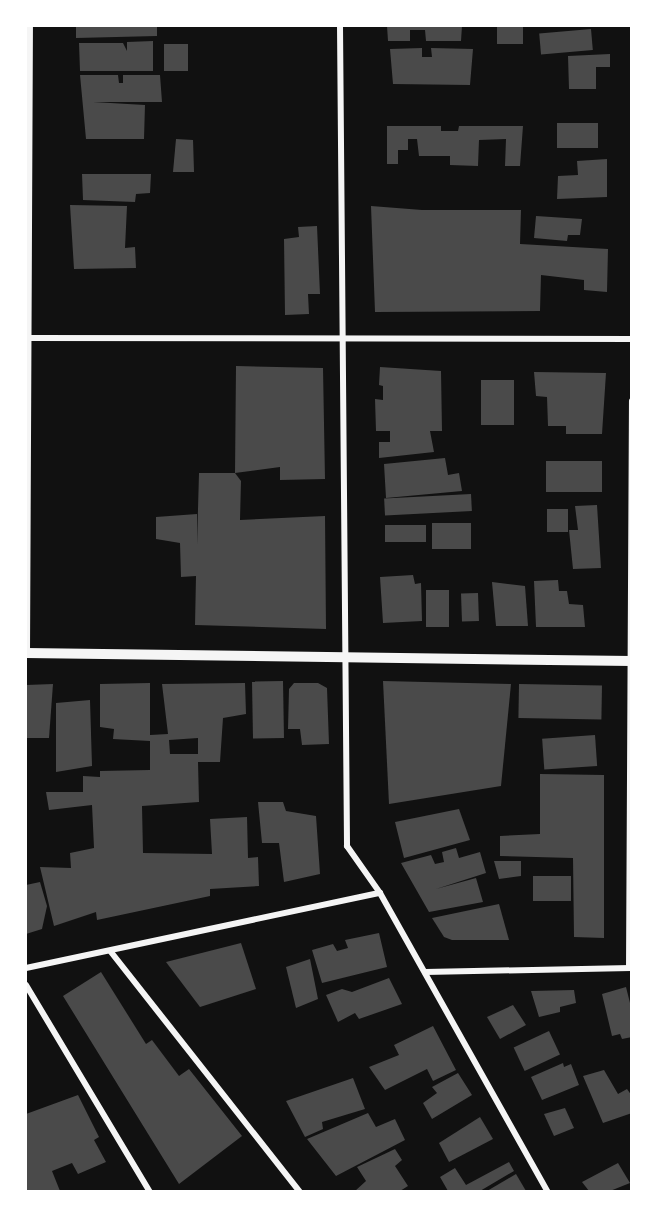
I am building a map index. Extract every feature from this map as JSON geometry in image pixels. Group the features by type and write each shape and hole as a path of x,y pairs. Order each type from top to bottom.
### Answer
{"street":[{"path":"30,26 26,653 347,655 631,661"},
{"path":"340,26 347,846 380,892 548,1191"},
{"path":"28,338 343,336 632,339"},
{"path":"425,972 630,968 632,400"},
{"path":"26,969 380,892"},
{"path":"111,952 300,1191"},
{"path":"26,984 150,1191"}],"building":[{"path":"76,26 157,26 157,36 76,38"},
{"path":"387,26 462,26 461,41 426,41 425,30 410,30 410,41 388,41"},
{"path":"497,26 523,26 523,44 497,44"},
{"path":"591,29 593,50 541,54 539,34"},
{"path":"153,41 153,71 80,71 79,43 123,43 127,51 127,42"},
{"path":"164,44 188,44 188,71 164,71"},
{"path":"422,48 422,57 432,57 431,48 473,49 470,85 393,84 390,49"},
{"path":"610,54 610,67 596,67 596,89 569,89 568,56"},
{"path":"80,75 118,75 119,83 123,83 123,75 160,75 162,102 93,102 145,105 144,139 86,139"},
{"path":"557,123 598,123 598,148 557,148"},
{"path":"387,126 441,126 441,131 458,131 459,126 523,126 520,166 505,166 506,139 479,140 478,166 450,165 450,156 419,156 417,139 408,139 408,150 398,150 398,164 387,164"},
{"path":"176,139 193,140 194,172 173,172"},
{"path":"607,159 607,197 557,199 558,176 578,175 577,161"},
{"path":"82,174 151,174 150,193 136,194 135,202 83,200"},
{"path":"70,205 127,206 125,248 135,247 136,268 74,269"},
{"path":"371,206 422,210 521,210 520,244 608,249 607,292 584,290 584,280 541,275 540,311 375,312"},
{"path":"536,216 582,219 580,235 568,235 567,241 534,238"},
{"path":"317,226 320,294 308,294 309,314 285,315 284,239 299,237 298,227"},
{"path":"236,366 323,368 325,479 280,480 280,467 235,473"},
{"path":"380,367 441,371 442,431 430,431 434,452 379,458 379,442 390,442 390,431 376,431 375,399 383,400 383,386 379,385"},
{"path":"534,372 606,373 602,434 566,434 566,426 548,426 547,397 536,396"},
{"path":"481,380 514,380 514,425 481,425"},
{"path":"445,458 448,475 459,473 462,491 386,498 384,464"},
{"path":"546,461 602,461 602,492 546,492"},
{"path":"199,473 235,473 241,481 240,520 325,516 326,629 195,625 196,576 181,577 180,543 156,539 156,517 197,514 197,545"},
{"path":"471,494 472,511 385,516 384,499"},
{"path":"597,505 601,568 573,569 569,530 578,530 575,506"},
{"path":"547,509 568,509 568,532 547,532"},
{"path":"432,523 471,523 471,549 432,549"},
{"path":"385,525 426,525 426,542 385,542"},
{"path":"413,575 415,584 421,583 422,621 383,623 380,577"},
{"path":"558,580 559,591 567,591 569,604 583,605 585,627 536,627 534,581"},
{"path":"492,582 525,586 528,626 496,626"},
{"path":"426,590 449,590 449,627 426,627"},
{"path":"478,593 479,621 462,622 461,594"},
{"path":"283,681 284,738 253,739 252,682"},
{"path":"383,681 511,684 501,786 389,804"},
{"path":"150,683 150,735 168,734 162,684 245,683 246,714 223,718 220,762 198,762 199,802 142,806 143,853 212,854 210,819 247,817 248,858 258,857 259,886 210,889 210,896 97,920 96,912 54,926 40,867 71,868 70,853 94,848 92,805 49,810 46,792 83,792 83,776 100,777 100,771 150,770 150,741 113,739 114,729 100,727 100,684","holes":["198,738 198,754 170,754 169,740"]},
{"path":"294,683 318,683 327,688 329,744 302,745 300,729 288,729 289,689"},
{"path":"53,684 49,738 26,738 26,685"},
{"path":"519,684 602,685 601,719 518,718"},
{"path":"90,700 92,766 56,772 56,703"},
{"path":"595,735 597,766 544,770 542,739"},
{"path":"540,774 604,775 604,938 574,937 573,858 500,856 500,836 540,834"},
{"path":"258,802 283,802 286,811 316,816 320,874 284,882 279,843 262,843"},
{"path":"459,809 470,840 404,858 395,822"},
{"path":"456,848 459,858 480,852 486,873 436,889 476,878 483,902 429,912 401,863 431,855 435,864 444,862 442,852"},
{"path":"494,861 521,861 521,876 499,879"},
{"path":"533,876 571,876 571,901 533,901"},
{"path":"40,882 47,906 42,929 26,934 26,885"},
{"path":"499,904 509,940 452,940 444,937 432,918"},
{"path":"379,933 387,967 322,983 312,950 333,944 337,951 348,948 345,940"},
{"path":"241,943 256,989 200,1007 166,962"},
{"path":"310,959 318,999 296,1008 286,967"},
{"path":"101,972 146,1044 152,1040 179,1076 189,1069 242,1136 179,1184 63,996"},
{"path":"389,978 402,1004 359,1019 355,1013 338,1022 326,995 342,989 352,992"},
{"path":"626,987 632,1011 632,1037 622,1039 620,1034 612,1036 602,994"},
{"path":"574,990 576,1003 560,1007 560,1012 539,1017 531,991"},
{"path":"513,1005 526,1025 500,1039 487,1017"},
{"path":"433,1026 456,1070 433,1081 427,1069 385,1090 369,1067 399,1055 394,1045"},
{"path":"549,1031 560,1055 525,1071 514,1047"},
{"path":"563,1063 564,1067 571,1064 579,1085 542,1100 531,1077"},
{"path":"604,1070 618,1094 627,1089 632,1096 632,1113 603,1123 583,1076"},
{"path":"458,1073 472,1095 432,1119 423,1103 437,1093 432,1087"},
{"path":"353,1078 365,1109 322,1122 323,1129 305,1137 286,1101"},
{"path":"78,1095 99,1137 94,1140 106,1162 78,1174 72,1163 52,1171 60,1191 26,1191 26,1114"},
{"path":"565,1108 574,1128 554,1136 544,1114"},
{"path":"368,1113 376,1127 395,1119 405,1140 336,1176 307,1139"},
{"path":"480,1117 493,1139 449,1162 439,1143"},
{"path":"395,1149 402,1160 395,1166 408,1186 400,1191 355,1191 366,1181 357,1167"},
{"path":"509,1162 514,1171 480,1191 448,1191 440,1177 455,1168 466,1185"},
{"path":"618,1163 630,1183 610,1191 589,1191 582,1182"},
{"path":"516,1174 526,1191 487,1191"}]}
